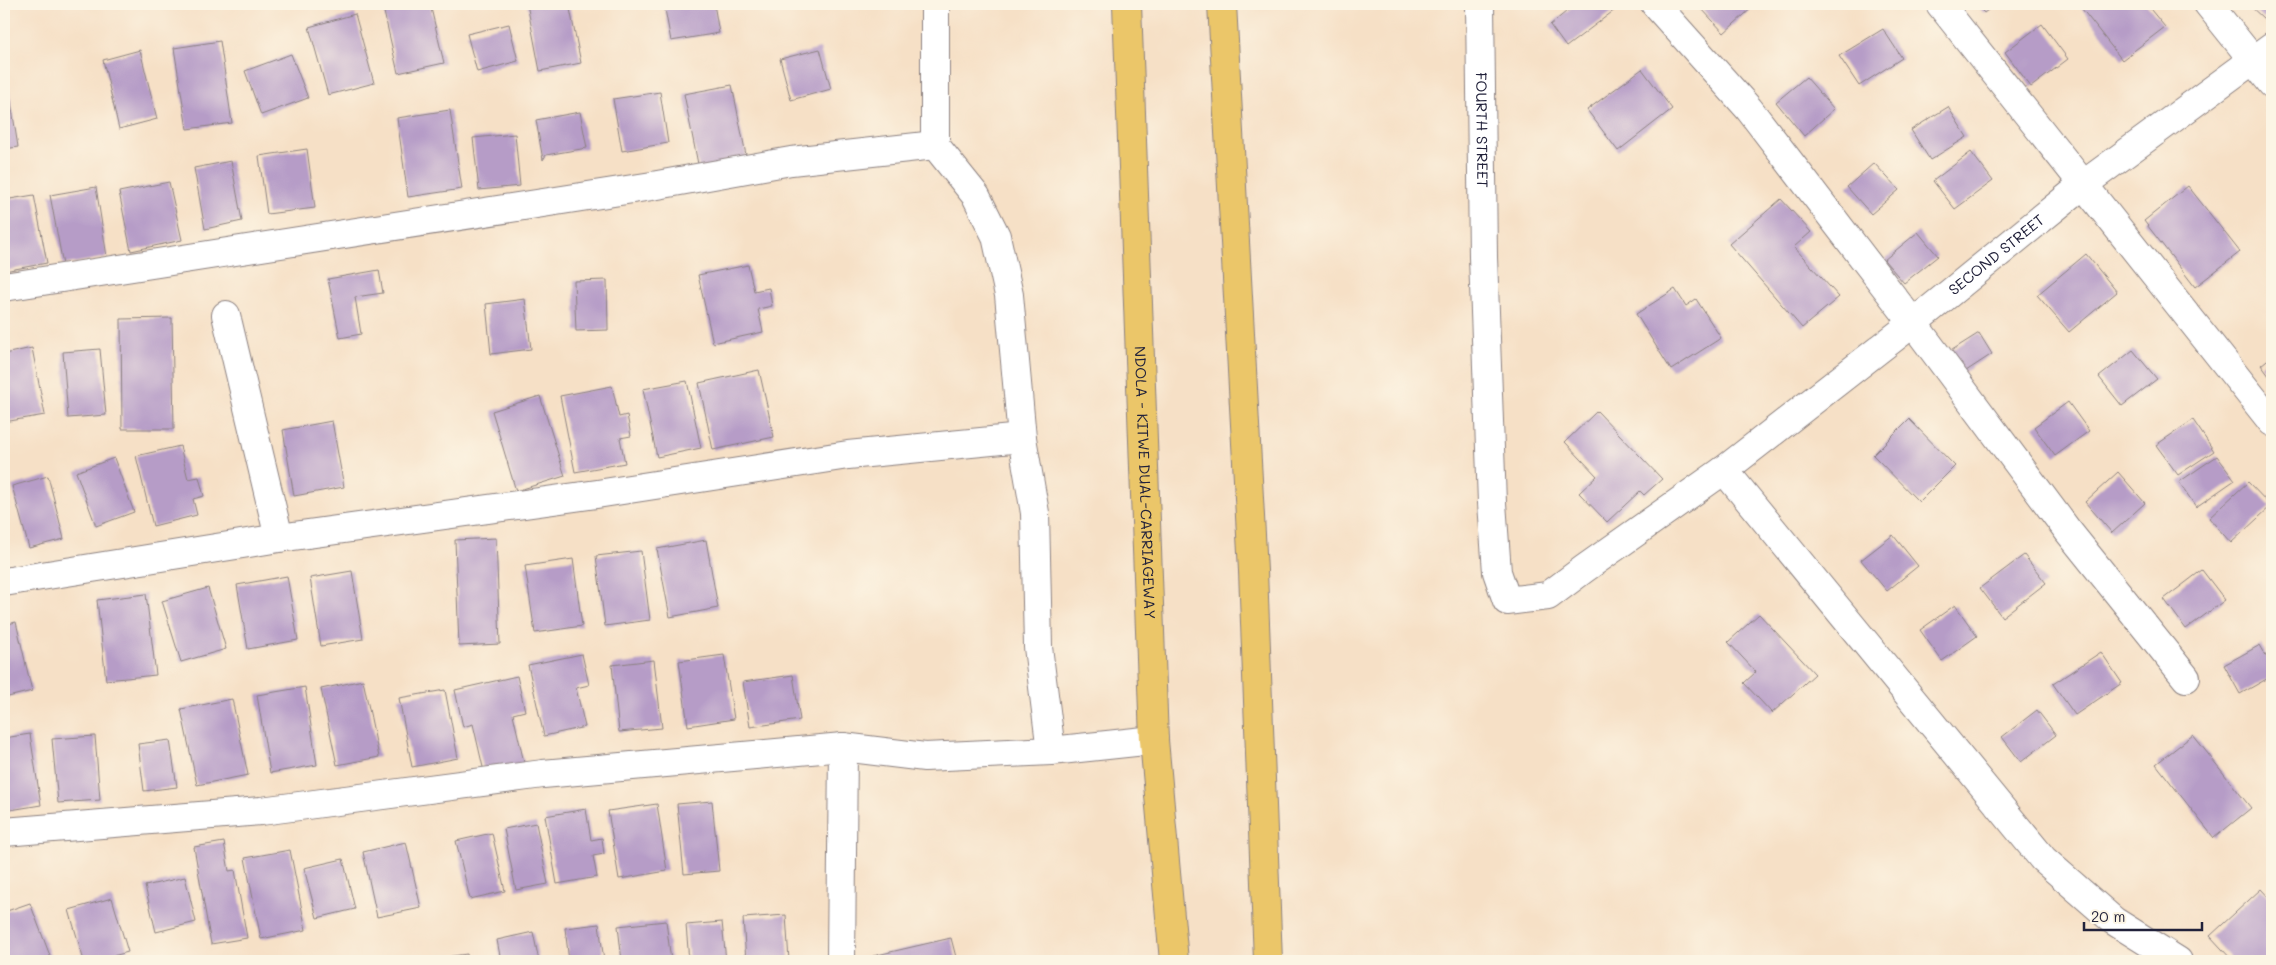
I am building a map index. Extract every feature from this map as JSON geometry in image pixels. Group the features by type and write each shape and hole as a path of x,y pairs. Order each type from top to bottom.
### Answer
{"highway":[{"name":"NDOLA - KITWE DUAL-CARRIAGEWAY","path":"1127,4 1154,740 1174,961"},
{"path":"1222,4 1253,571 1268,961"}],"street":[{"path":"935,4 935,145 976,196 996,236 1009,295 1022,438 1034,513 1038,647 1051,751"},
{"name":"FOURTH STREET","path":"1480,4 1483,257 1494,532 1497,572 1508,601 1548,596 1724,470"},
{"path":"1655,4 1749,109 1913,323 2068,531 2186,678"},
{"path":"1940,4 2272,422"},
{"path":"2208,4 2263,53 2272,84"},
{"name":"SECOND STREET","path":"1724,470 1913,323 2084,184 2263,53"},
{"path":"4,287 652,186 791,160 935,145"},
{"path":"226,314 279,538"},
{"path":"4,582 279,538 597,494 848,455 1022,438"},
{"path":"1724,470 2043,859 2114,920 2178,961"},
{"path":"4,832 261,811 544,774 843,747 925,757 1051,751 1154,740"},
{"path":"841,961 843,747"}],"building":[{"path":"421,4 430,4 444,63 398,73 384,12"},
{"path":"527,4 569,4 581,63 540,71"},
{"path":"664,4 714,4 719,33 671,41"},
{"path":"1569,4 1618,4 1620,6 1566,47 1550,25 1572,7"},
{"path":"1706,4 1752,4 1754,6 1724,33 1701,8"},
{"path":"1976,4 1996,4 1984,13"},
{"path":"2078,4 2146,4 2165,27 2122,60"},
{"path":"2248,4 2272,4 2272,11 2264,19"},
{"path":"355,14 374,83 328,95 309,27"},
{"path":"509,24 518,61 477,72 467,34"},
{"path":"2042,24 2068,59 2031,87 2005,52"},
{"path":"1883,29 1902,58 1859,86 1839,56"},
{"path":"220,41 232,123 187,129 174,48"},
{"path":"820,49 831,89 791,100 780,59"},
{"path":"140,50 157,119 119,129 103,60"},
{"path":"291,54 308,98 261,115 245,71"},
{"path":"1642,69 1672,109 1618,151 1587,110"},
{"path":"1806,77 1834,109 1804,136 1776,102"},
{"path":"8,83 18,147 4,149 4,84"},
{"path":"732,85 747,160 699,169 684,94"},
{"path":"660,92 668,143 622,151 613,99"},
{"path":"1948,107 1967,137 1930,160 1911,130"},
{"path":"450,110 462,189 408,197 397,118"},
{"path":"580,112 587,148 546,155 543,160 536,120"},
{"path":"515,134 520,186 479,190 473,138"},
{"path":"307,149 315,208 267,214 259,156"},
{"path":"1971,152 1993,181 1955,209 1933,181"},
{"path":"231,161 242,221 205,229 194,168"},
{"path":"1874,163 1899,190 1871,214 1847,187"},
{"path":"169,182 182,240 131,251 119,192"},
{"path":"2188,186 2240,252 2195,287 2144,221"},
{"path":"96,187 107,257 63,265 50,195"},
{"path":"34,195 47,263 4,271 4,200"},
{"path":"1781,199 1811,232 1794,247 1839,297 1802,328 1729,244"},
{"path":"1918,232 1938,256 1904,283 1884,260"},
{"path":"2086,254 2117,292 2069,332 2037,295"},
{"path":"748,265 754,291 769,288 772,306 758,309 763,332 713,343 698,275"},
{"path":"379,270 383,293 355,297 361,334 340,338 328,279"},
{"path":"607,280 608,330 576,331 574,281"},
{"path":"1675,289 1686,306 1696,299 1721,338 1671,370 1636,314"},
{"path":"525,299 531,349 491,354 486,304"},
{"path":"172,318 174,429 122,429 121,319"},
{"path":"1979,333 1992,354 1963,373 1949,352"},
{"path":"32,348 45,415 4,422 4,354"},
{"path":"100,349 106,415 68,418 63,352"},
{"path":"2133,350 2157,379 2122,406 2099,377"},
{"path":"2272,356 2272,380 2261,365"},
{"path":"759,370 774,437 713,450 699,383"},
{"path":"687,381 701,448 657,457 643,389"},
{"path":"612,386 619,417 627,415 631,436 620,438 625,463 575,472 560,396"},
{"path":"540,396 565,476 516,491 492,411"},
{"path":"2068,402 2089,431 2055,456 2034,427"},
{"path":"1597,411 1662,479 1644,495 1640,491 1607,522 1579,493 1597,476 1565,442"},
{"path":"1909,419 1955,466 1919,502 1873,455"},
{"path":"2193,420 2214,451 2178,475 2156,445"},
{"path":"332,421 344,487 294,496 283,430"},
{"path":"180,446 188,479 199,477 204,496 193,499 197,515 153,526 136,456"},
{"path":"2217,456 2235,480 2196,507 2179,482"},
{"path":"114,458 134,512 96,526 76,472"},
{"path":"2118,472 2145,503 2112,533 2085,502"},
{"path":"48,476 64,539 29,548 12,486"},
{"path":"2248,482 2271,506 2231,543 2209,518"},
{"path":"1893,535 1918,566 1887,591 1861,560"},
{"path":"496,538 500,644 459,646 455,540"},
{"path":"706,540 718,608 670,617 657,549"},
{"path":"641,551 650,620 605,626 596,556"},
{"path":"2024,555 2046,583 2002,617 1980,588"},
{"path":"573,559 582,626 535,633 525,566"},
{"path":"2202,570 2225,600 2186,629 2164,599"},
{"path":"352,571 363,639 321,646 310,578"},
{"path":"287,576 298,640 248,649 237,585"},
{"path":"208,588 226,649 181,662 162,601"},
{"path":"146,594 156,675 106,680 97,600"},
{"path":"1955,605 1977,636 1942,661 1920,630"},
{"path":"1759,614 1815,674 1772,713 1744,683 1756,672 1728,642"},
{"path":"16,622 32,691 4,698 4,625"},
{"path":"2260,645 2272,666 2272,676 2240,694 2224,665"},
{"path":"2101,652 2122,683 2075,715 2053,684"},
{"path":"582,654 589,685 576,688 585,727 544,736 528,665"},
{"path":"724,655 734,719 688,726 679,661"},
{"path":"654,660 662,728 619,732 612,665"},
{"path":"793,675 800,720 750,727 743,682"},
{"path":"517,676 525,711 513,714 525,767 485,776 473,724 463,727 455,690"},
{"path":"363,680 379,757 337,765 321,689"},
{"path":"305,687 317,765 270,773 257,695"},
{"path":"445,690 458,758 412,767 399,698"},
{"path":"232,699 248,775 197,785 181,709"},
{"path":"2037,710 2056,735 2021,762 2002,737"},
{"path":"30,734 41,805 4,811 4,738"},
{"path":"2193,735 2251,808 2214,838 2156,764"},
{"path":"95,736 100,800 58,803 52,739"},
{"path":"170,740 177,787 144,791 138,744"},
{"path":"712,801 719,871 684,874 677,804"},
{"path":"657,804 667,871 619,879 608,811"},
{"path":"586,809 591,840 602,838 604,854 593,856 597,877 557,884 545,816"},
{"path":"536,823 548,884 516,890 504,829"},
{"path":"492,833 505,891 470,899 456,841"},
{"path":"224,842 229,871 235,870 247,938 211,944 194,847"},
{"path":"406,842 421,908 377,917 363,852"},
{"path":"290,850 306,930 261,939 245,858"},
{"path":"343,859 355,909 317,918 304,868"},
{"path":"185,877 196,922 156,932 145,886"},
{"path":"2261,889 2272,901 2272,961 2233,961 2210,936"},
{"path":"112,898 128,952 94,961 84,961 69,910"},
{"path":"30,903 52,961 4,961 4,912"},
{"path":"786,915 789,961 746,961 743,918"},
{"path":"666,921 671,961 622,961 618,926"},
{"path":"722,922 726,961 689,961 686,925"},
{"path":"599,924 604,961 569,961 565,928"},
{"path":"533,932 539,961 501,961 497,940"},
{"path":"951,938 957,961 874,961 873,956"},
{"path":"467,954 468,961 425,961 425,960"}]}
